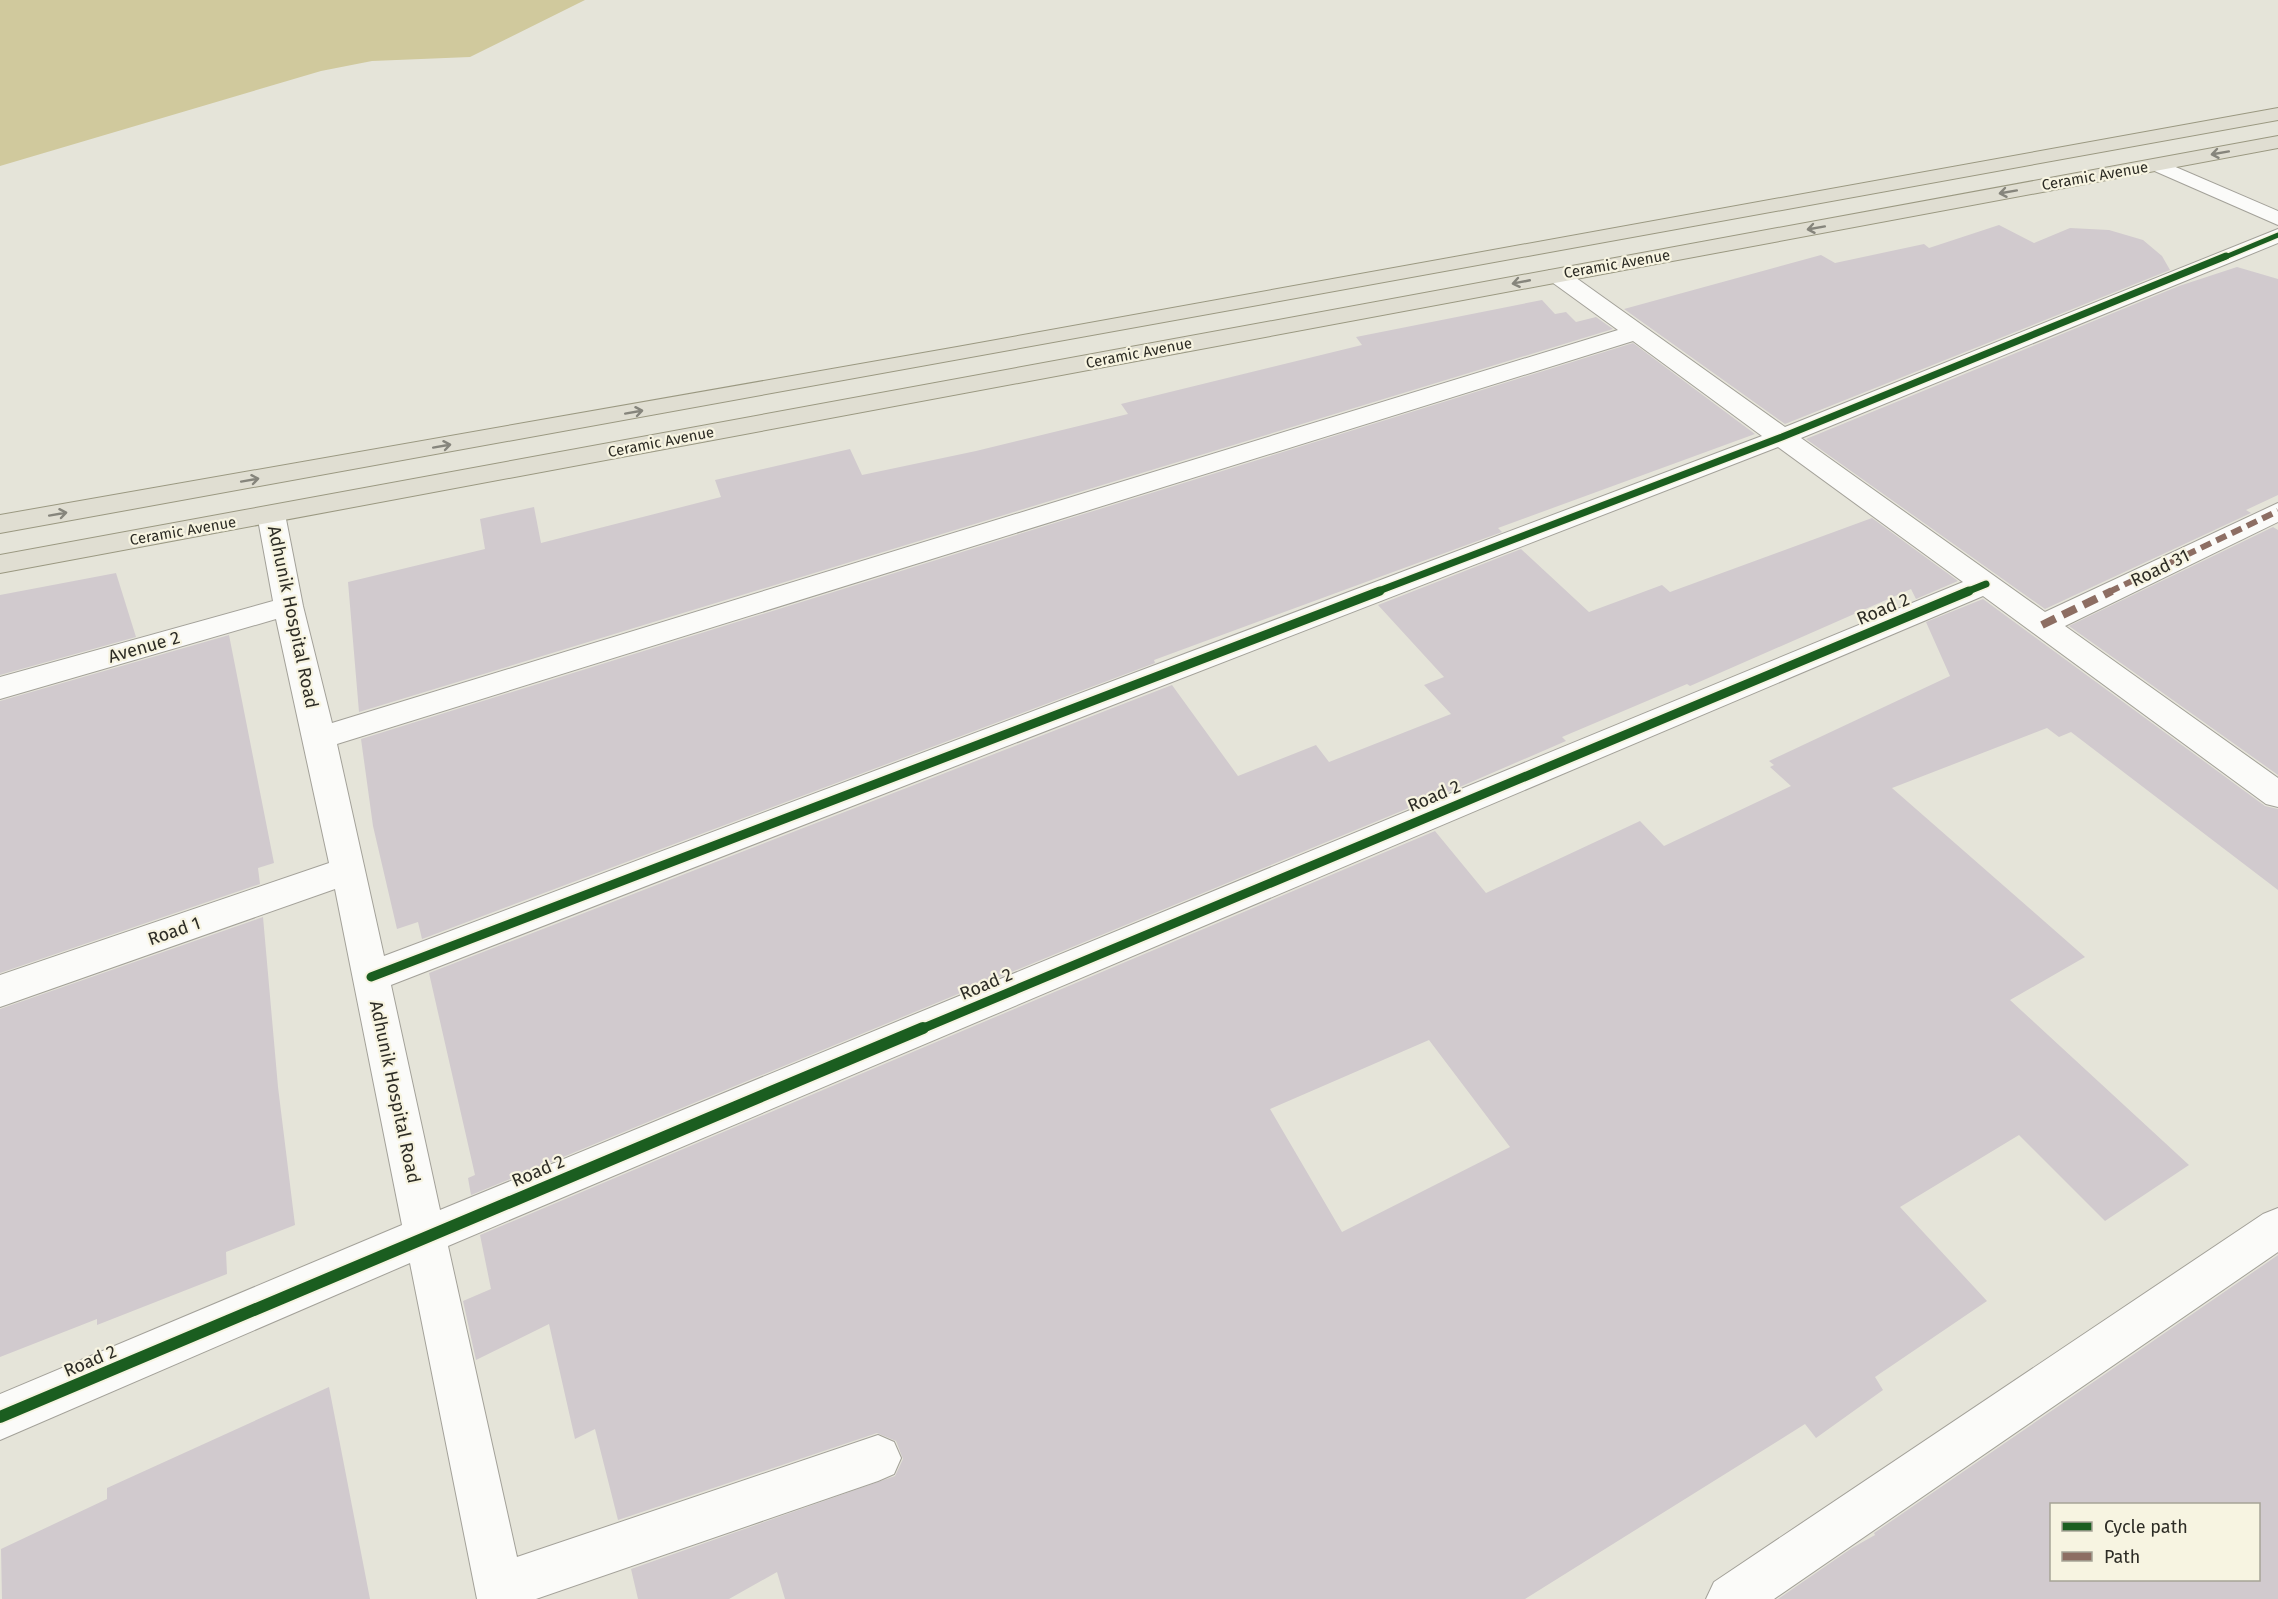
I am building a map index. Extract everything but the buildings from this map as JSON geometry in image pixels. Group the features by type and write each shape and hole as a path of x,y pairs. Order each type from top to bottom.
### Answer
{"main road":[{"name":"Ceramic Avenue","path":"0,524 969,352 2278,114"},
{"name":"Ceramic Avenue","path":"0,564 2278,142"}],"street":[{"path":"2157,165 2278,219"},
{"path":"370,977 1782,437 2278,235"},
{"path":"1557,275 2278,795"},
{"path":"320,738 1636,332"},
{"name":"Road 31","path":"2042,624 2278,511"},
{"name":"Adhunik Hospital Road","path":"271,514 288,606 320,738 501,1593"},
{"name":"Road 2","path":"0,1417 425,1236 1986,584"},
{"name":"Avenue 2","path":"0,688 288,606"},
{"name":"Road 1","path":"0,991 347,871"},
{"path":"1731,1599 2278,1228"},
{"path":"501,1593 878,1458"}],"shaded area":[{"path":"0,0 585,0 470,57 372,61 321,71 0,166"}],"marked path":[{"path":"2042,625 2278,511"}],"cycle path":[{"path":"371,977 1782,437 2278,235"},
{"path":"0,1417 425,1236 1986,584"}]}
